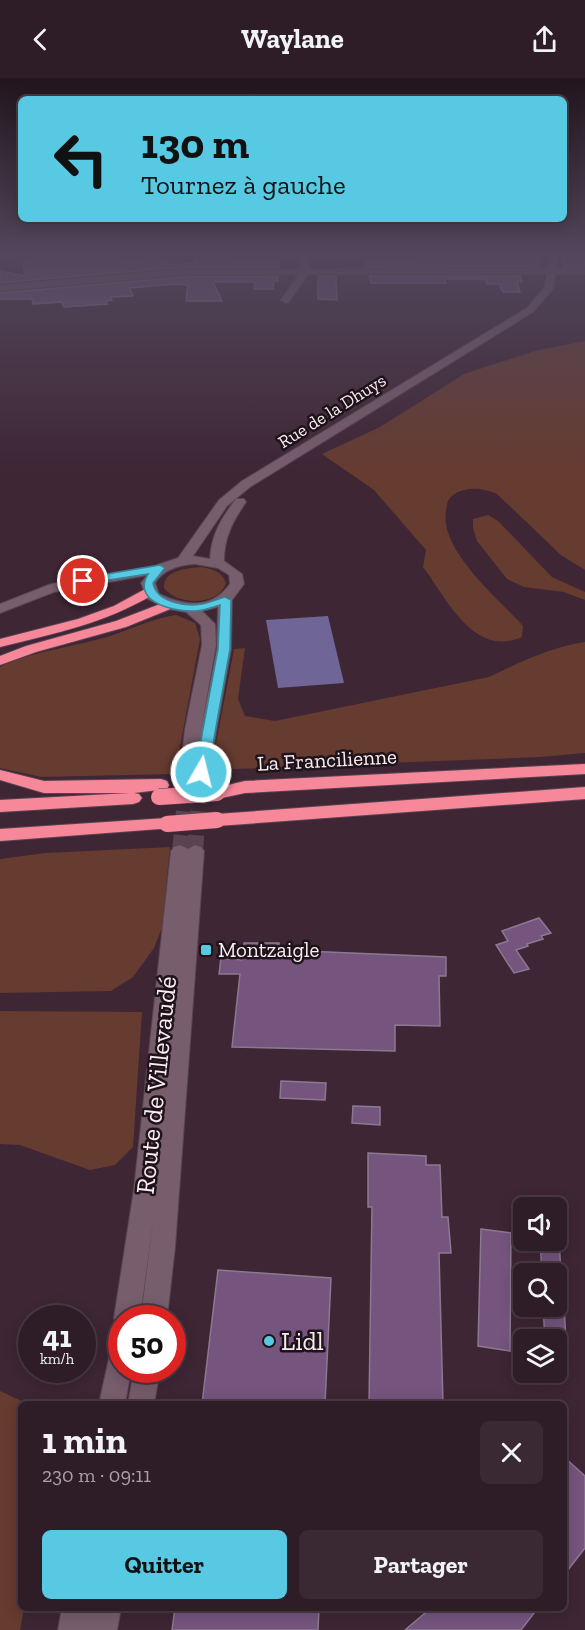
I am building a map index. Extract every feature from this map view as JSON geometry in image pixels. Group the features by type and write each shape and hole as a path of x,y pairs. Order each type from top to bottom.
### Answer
{"highway":[{"path":"0,643 83,622 119,609 148,587"},
{"path":"0,661 31,649 121,624 168,605"},
{"name":"La Francilienne","path":"160,791 585,769"},
{"path":"0,775 44,787 134,787 160,791"},
{"path":"0,806 160,791"},
{"path":"0,834 585,793"}],"street":[{"name":"Rue de la Dhuys","path":"183,561 223,504 246,484 465,348 506,325"},
{"name":"Rue de la Dhuys","path":"217,562 216,544 227,518 251,489 278,466"},
{"path":"0,609 51,588 123,576 183,561 217,562 232,570 237,577 238,585 234,593 225,600 209,606 190,608 168,605 159,601 148,587 123,576"},
{"path":"148,587 152,575 160,568"},
{"path":"190,608 208,624 208,645 193,729 195,773 224,649 225,600"},
{"name":"Route de Villevaudé","path":"129,1305 146,1190 187,851 163,1247 156,1305"},
{"path":"113,1401 116,1383"},
{"path":"142,1401 145,1383"},
{"path":"74,1630 77,1611"},
{"path":"102,1630 105,1611"}],"shaded area":[{"path":"585,341 585,570 561,555 497,494 486,490 469,489 453,495 448,502 446,526 461,557 486,588 523,626 522,637 505,641 489,640 476,633 452,609 423,567 426,550 374,490 322,454 380,427 464,374 535,351"},
{"path":"488,515 498,521 552,577 585,592 585,600 564,592 524,587 507,579 477,541 473,528 473,519"},
{"path":"201,567 216,571 226,583 222,591 215,596 197,601 187,600 170,594 164,588 167,577 177,571"},
{"path":"176,615 195,623 200,639 175,774 41,777 0,768 0,667 13,661 99,639"},
{"path":"328,616 344,683 278,688 266,620"},
{"path":"585,642 585,753 540,757 211,770 234,649 245,648 238,699 245,716 275,721 489,677 548,651"},
{"path":"170,847 162,928 154,948 133,977 111,991 0,993 0,859 45,853"},
{"path":"0,1011 142,1012 133,1147 115,1165 90,1170 20,1145 0,1144"},
{"path":"0,1391 22,1401 18,1401 18,1611 23,1611 20,1630 0,1630"}],"building":[{"path":"539,918 551,933 541,936 543,939 516,950 529,969 514,973 496,945 508,941 502,931"},
{"path":"244,943 279,943 280,950 446,957 446,976 439,976 440,1026 395,1025 395,1051 232,1047 240,974 219,974 221,958 242,960"},
{"path":"281,1081 326,1083 325,1100 280,1098"},
{"path":"353,1106 380,1107 380,1125 352,1123"},
{"path":"368,1153 426,1156 426,1165 440,1165 442,1217 448,1217 451,1253 439,1253 443,1401 369,1401 372,1207 368,1207"},
{"path":"481,1229 511,1233 510,1351 478,1346"},
{"path":"541,1251 560,1251 560,1263 541,1263"},
{"name":"Lidl","path":"218,1270 331,1278 325,1401 202,1401"},
{"path":"544,1317 565,1317 565,1329 544,1329"},
{"path":"567,1460 585,1476 585,1548 567,1571"},
{"path":"175,1611 319,1611 318,1630 172,1630"},
{"path":"427,1611 536,1611 521,1630 405,1630"}],"tunnel":[{"path":"195,851 201,772"},
{"path":"180,851 188,773"}],"place":[{"name":"Montzaigle","path":"206,950"},
{"name":"Lidl","path":"269,1341"}],"route":[{"path":"83,581 160,568 152,575 148,583 149,591 159,601 168,605 190,608 203,607 225,600 224,649 201,772"}]}
